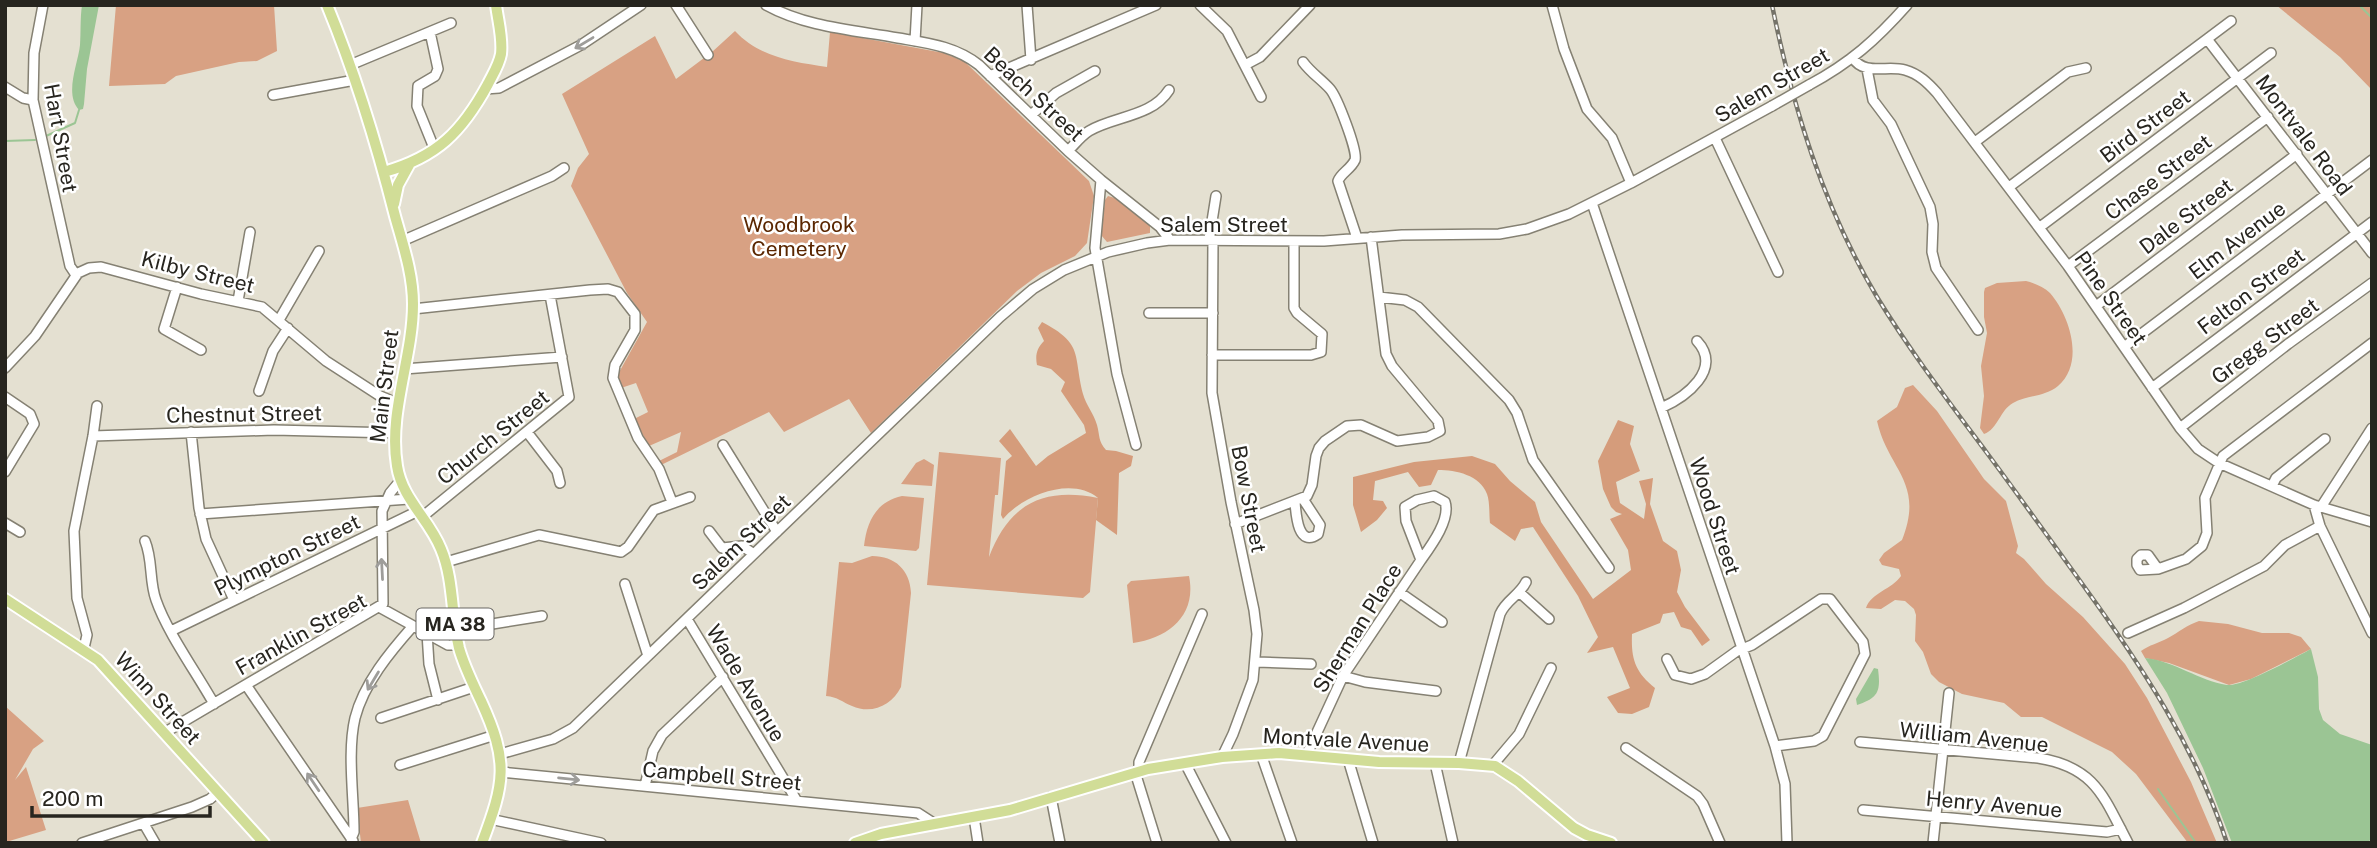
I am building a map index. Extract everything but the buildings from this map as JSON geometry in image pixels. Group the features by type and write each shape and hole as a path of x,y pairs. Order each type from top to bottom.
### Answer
{"main road":[{"name":"Main Street","path":"327,5 350,65 385,176 411,278 413,309 396,433 396,462 400,481 438,542 446,562 458,645 495,735 500,754 501,772 491,819 482,843"},
{"path":"385,176 409,165 461,128 498,64 501,52 496,5"},
{"path":"394,212 394,196 409,165"},
{"path":"385,176 402,175"},
{"name":"Winn Street","path":"5,600 84,648 101,663 264,843"},
{"name":"Montvale Avenue","path":"855,843 881,834 1010,810 1137,771 1222,757 1307,754 1348,759 1492,766 1502,769 1518,781 1574,828 1611,843"}],"street":[{"name":"Hart Street","path":"43,5 33,66 33,100 71,268 76,275"},
{"path":"485,89 499,89 572,50 640,5"},
{"path":"676,5 708,55"},
{"path":"915,41 917,5"},
{"path":"1027,5 1031,60"},
{"path":"990,76 1156,5"},
{"path":"1200,5 1225,29 1261,96"},
{"path":"1245,65 1260,57 1310,5"},
{"path":"1552,5 1564,49 1585,105 1591,116 1612,138 1631,183"},
{"name":"Salem Street","path":"500,754 567,733 1012,306 1049,278 1097,256 1137,245 1170,240 1294,241 1515,232 1547,223 1631,183 1809,85 1853,58 1874,41 1907,5"},
{"name":"Beach Street","path":"770,6 794,18 939,45 961,53 990,76 1101,180 1158,225 1170,240"},
{"path":"2009,187 2231,21"},
{"path":"350,65 451,23"},
{"path":"430,32 438,69 435,76 419,85 416,104 434,148"},
{"name":"Montvale Road","path":"2207,39 2372,253"},
{"name":"Bird Street","path":"2040,227 2271,52"},
{"path":"1853,58 1867,69 1873,100 1891,124 1928,204 1934,224 1932,253 1935,265 1978,330"},
{"path":"1303,62 1334,94 1355,151 1354,161 1338,181 1357,238"},
{"path":"1975,142 2068,72 2086,68"},
{"name":"Pine Street","path":"1867,69 1900,69 1921,78 1937,93 2040,227 2180,428 2198,449 2219,463 2318,506 2371,521"},
{"path":"1031,115 1056,93 1095,71"},
{"path":"273,95 355,80"},
{"path":"5,86 23,98 33,100"},
{"path":"1068,151 1090,131 1142,110 1162,99 1169,90"},
{"name":"Chase Street","path":"2068,266 2268,117"},
{"path":"1714,138 1778,272"},
{"name":"Dale Street","path":"2096,306 2297,154"},
{"name":"Elm Avenue","path":"2124,347 2372,160"},
{"path":"402,242 552,176 564,168"},
{"path":"1101,180 1095,246 1117,374 1136,445"},
{"name":"Bow Street","path":"1216,196 1211,240 1213,396 1235,524 1256,618 1256,662 1244,706 1222,757"},
{"name":"Wood Street","path":"1592,203 1775,746 1785,784 1787,843"},
{"name":"Felton Street","path":"2152,388 2372,222"},
{"path":"238,301 250,232"},
{"path":"1235,524 1308,495 1319,448 1347,426 1361,425 1396,441 1433,436 1441,429 1431,411 1388,359 1384,346 1371,237"},
{"path":"1212,355 1320,353 1322,333 1293,308 1294,241"},
{"path":"279,320 319,251"},
{"name":"Kilby Street","path":"76,275 89,268 104,267 262,307 337,369 380,396 399,404"},
{"path":"5,368 34,336 76,275"},
{"name":"Gregg Street","path":"2180,428 2288,344 2372,284"},
{"path":"177,287 164,329 201,350"},
{"path":"413,309 614,290 625,299 635,314 636,322 614,368 614,380 638,438 659,469 672,502"},
{"name":"Church Street","path":"420,514 570,396 551,295"},
{"path":"1379,297 1399,299 1418,307 1509,400 1516,410 1536,466 1609,568"},
{"path":"1149,313 1213,313"},
{"path":"259,391 273,351 288,328"},
{"path":"1661,408 1695,385 1703,374 1706,355 1697,341"},
{"path":"2158,569 2178,563 2201,548 2207,533 2204,500 2224,455 2372,343"},
{"path":"404,369 562,357"},
{"path":"5,397 30,414 34,424 5,472"},
{"path":"84,648 87,635 78,603 74,531 97,405"},
{"path":"2372,428 2318,506 2320,526 2372,633"},
{"name":"Chestnut Street","path":"93,436 295,430 396,433"},
{"path":"191,432 200,514 207,545 233,600"},
{"path":"527,432 557,471 560,483"},
{"path":"2272,486 2276,478 2325,439"},
{"path":"723,445 777,532"},
{"path":"379,607 384,599 381,529 386,502 392,489 400,481"},
{"path":"446,562 541,535 621,552 628,547 651,513 672,502 691,497"},
{"name":"Sherman Place","path":"1307,754 1343,676 1435,540 1447,511 1445,502 1438,497 1417,500 1404,509 1421,560"},
{"path":"200,514 409,499"},
{"name":"Plympton Street","path":"171,631 381,529 420,514"},
{"path":"5,523 20,532"},
{"path":"2129,633 2264,566 2285,545 2320,526"},
{"path":"709,531 722,548 742,546 754,554"},
{"path":"145,541 149,550 155,598 214,704"},
{"path":"1459,763 1500,614 1507,601 1519,592 1526,582"},
{"path":"625,584 648,656"},
{"path":"1399,592 1442,622"},
{"path":"1519,592 1549,619"},
{"path":"1667,659 1675,675 1691,679 1705,674 1821,599 1827,598 1863,642 1864,659 1823,736 1814,741 1775,746"},
{"name":"Franklin Street","path":"164,733 379,607 449,645 458,645"},
{"path":"1157,843 1137,771 1202,614"},
{"path":"455,630 542,616"},
{"name":"Wade Avenue","path":"687,619 797,801"},
{"path":"353,841 353,731 357,711 379,670 413,626"},
{"path":"427,633 430,674 438,700"},
{"path":"1256,662 1311,664"},
{"path":"1492,766 1519,734 1551,668"},
{"path":"1343,676 1363,682 1436,691"},
{"path":"645,786 651,758 662,735 723,677"},
{"path":"246,685 353,841"},
{"path":"381,718 474,687"},
{"path":"1933,843 1949,693"},
{"path":"400,765 495,735"},
{"name":"William Avenue","path":"1860,742 2038,758 2073,770 2084,775 2098,788 2128,843"},
{"path":"1626,748 1699,797 1720,843"},
{"path":"1261,754 1292,843"},
{"path":"1348,759 1373,843"},
{"path":"1185,762 1226,843"},
{"path":"1435,763 1453,843"},
{"name":"Campbell Street","path":"501,772 918,813 935,824"},
{"path":"82,843 144,824 200,803 217,793"},
{"path":"1051,797 1060,843"},
{"name":"Henry Avenue","path":"1863,810 2107,832 2121,829"},
{"path":"974,817 978,843"},
{"path":"491,819 601,843"},
{"path":"144,824 155,843"}],"green space":[{"path":"116,5 274,5 277,51 257,61 239,62 176,76 165,84 109,86"},
{"path":"2276,5 2372,5 2372,90 2340,57"},
{"name":"Woodbrook Cemetery","path":"735,31 755,47 777,57 827,67 830,32 944,53 965,62 1089,181 1094,196 1087,243 1075,256 1041,273 1017,291 871,433 849,399 784,432 769,412 659,466 657,462 677,452 681,432 649,446 634,419 648,412 636,383 621,388 617,376 647,322 627,293 571,186 578,168 589,154 562,94 655,36 676,79"},
{"path":"1108,196 1115,198 1150,225 1150,233 1107,242 1101,235 1105,200"},
{"path":"2026,281 2048,291 2063,314 2072,340 2071,365 2058,386 2013,403 1993,428 1984,434 1980,428 1984,396 1981,366 1987,333 1984,317 1985,288 1997,283"},
{"path":"1913,385 1937,411 1984,479 2006,501 2018,546 2016,553 2083,617 2125,664 2147,698 2191,782 2217,843 2188,843 2136,774 2112,752 2042,717 2021,717 2004,703 1962,694 1939,682 1931,674 1923,652 1915,641 1916,615 1914,609 1905,601 1895,600 1881,609 1866,608 1872,599 1901,576 1899,569 1882,565 1879,560 1902,540 1909,504 1902,477 1882,438 1877,421 1897,407 1905,388"},
{"path":"939,452 1001,458 989,557 1007,524 1030,504 1061,495 1098,498 1090,592 1083,598 927,585"},
{"path":"924,459 934,465 932,486 901,484 916,463"},
{"path":"902,496 924,498 919,548 916,551 864,546 874,514 886,503"},
{"path":"872,556 888,559 900,566 908,578 911,593 901,687 892,699 881,707 859,709 826,696 839,562 852,563"},
{"path":"1189,576 1189,602 1178,622 1158,636 1133,643 1127,585 1131,581"},
{"path":"2199,621 2228,624 2262,633 2289,633 2301,637 2311,649 2251,679 2229,685 2169,663 2145,658 2141,651"},
{"path":"5,706 44,741 33,749 15,780 26,767 46,830 6,842 7,788"},
{"path":"408,800 421,843 361,843 357,808"}],"shaded area":[{"path":"82,5 99,5 87,69 84,104 83,109 79,110 72,87 80,45"},
{"path":"1042,322 1071,344 1077,359 1083,394 1096,421 1103,447 1133,456 1131,466 1119,473 1117,535 1096,520 1098,498 1075,489 1048,491 1023,502 1003,519 1001,515 1006,461 1012,456 999,441 1010,429 1036,466 1086,433 1084,425 1061,391 1065,382 1051,369 1037,365 1037,352 1044,341 1038,328"},
{"path":"1618,420 1634,426 1630,444 1640,471 1616,482 1620,503 1644,519 1646,504 1639,481 1653,478 1650,504 1663,541 1677,551 1681,570 1677,592 1710,640 1702,646 1691,630 1681,627 1674,612 1663,614 1660,623 1632,634 1632,651 1636,664 1655,688 1649,707 1632,714 1618,713 1607,697 1630,688 1613,647 1587,653 1598,637 1578,596 1533,527 1521,529 1515,541 1490,523 1488,497 1479,482 1460,473 1438,470 1431,485 1419,487 1408,472 1375,481 1373,500 1383,501 1387,508 1361,532 1353,505 1353,477 1414,462 1472,456 1495,464 1535,502 1541,522 1593,599 1631,570 1628,550 1610,519 1622,514 1611,507 1603,489 1598,461"},
{"path":"2311,649 2318,677 2319,709 2323,720 2340,734 2372,745 2372,837 2368,843 2232,843 2203,768 2167,693 2145,658 2167,663 2207,680 2227,685 2256,677"},
{"path":"1874,668 1878,669 1878,689 1874,697 1857,705 1856,699"}],"waterway":[{"path":"2359,5 2372,18"},
{"path":"46,136 75,123 79,110"},
{"path":"5,141 35,140"},
{"path":"2158,789 2196,843"}],"railway":[{"path":"1772,5 1800,119 1812,156 1858,263 1916,357 2083,585 2146,677 2200,774 2227,843"}]}
